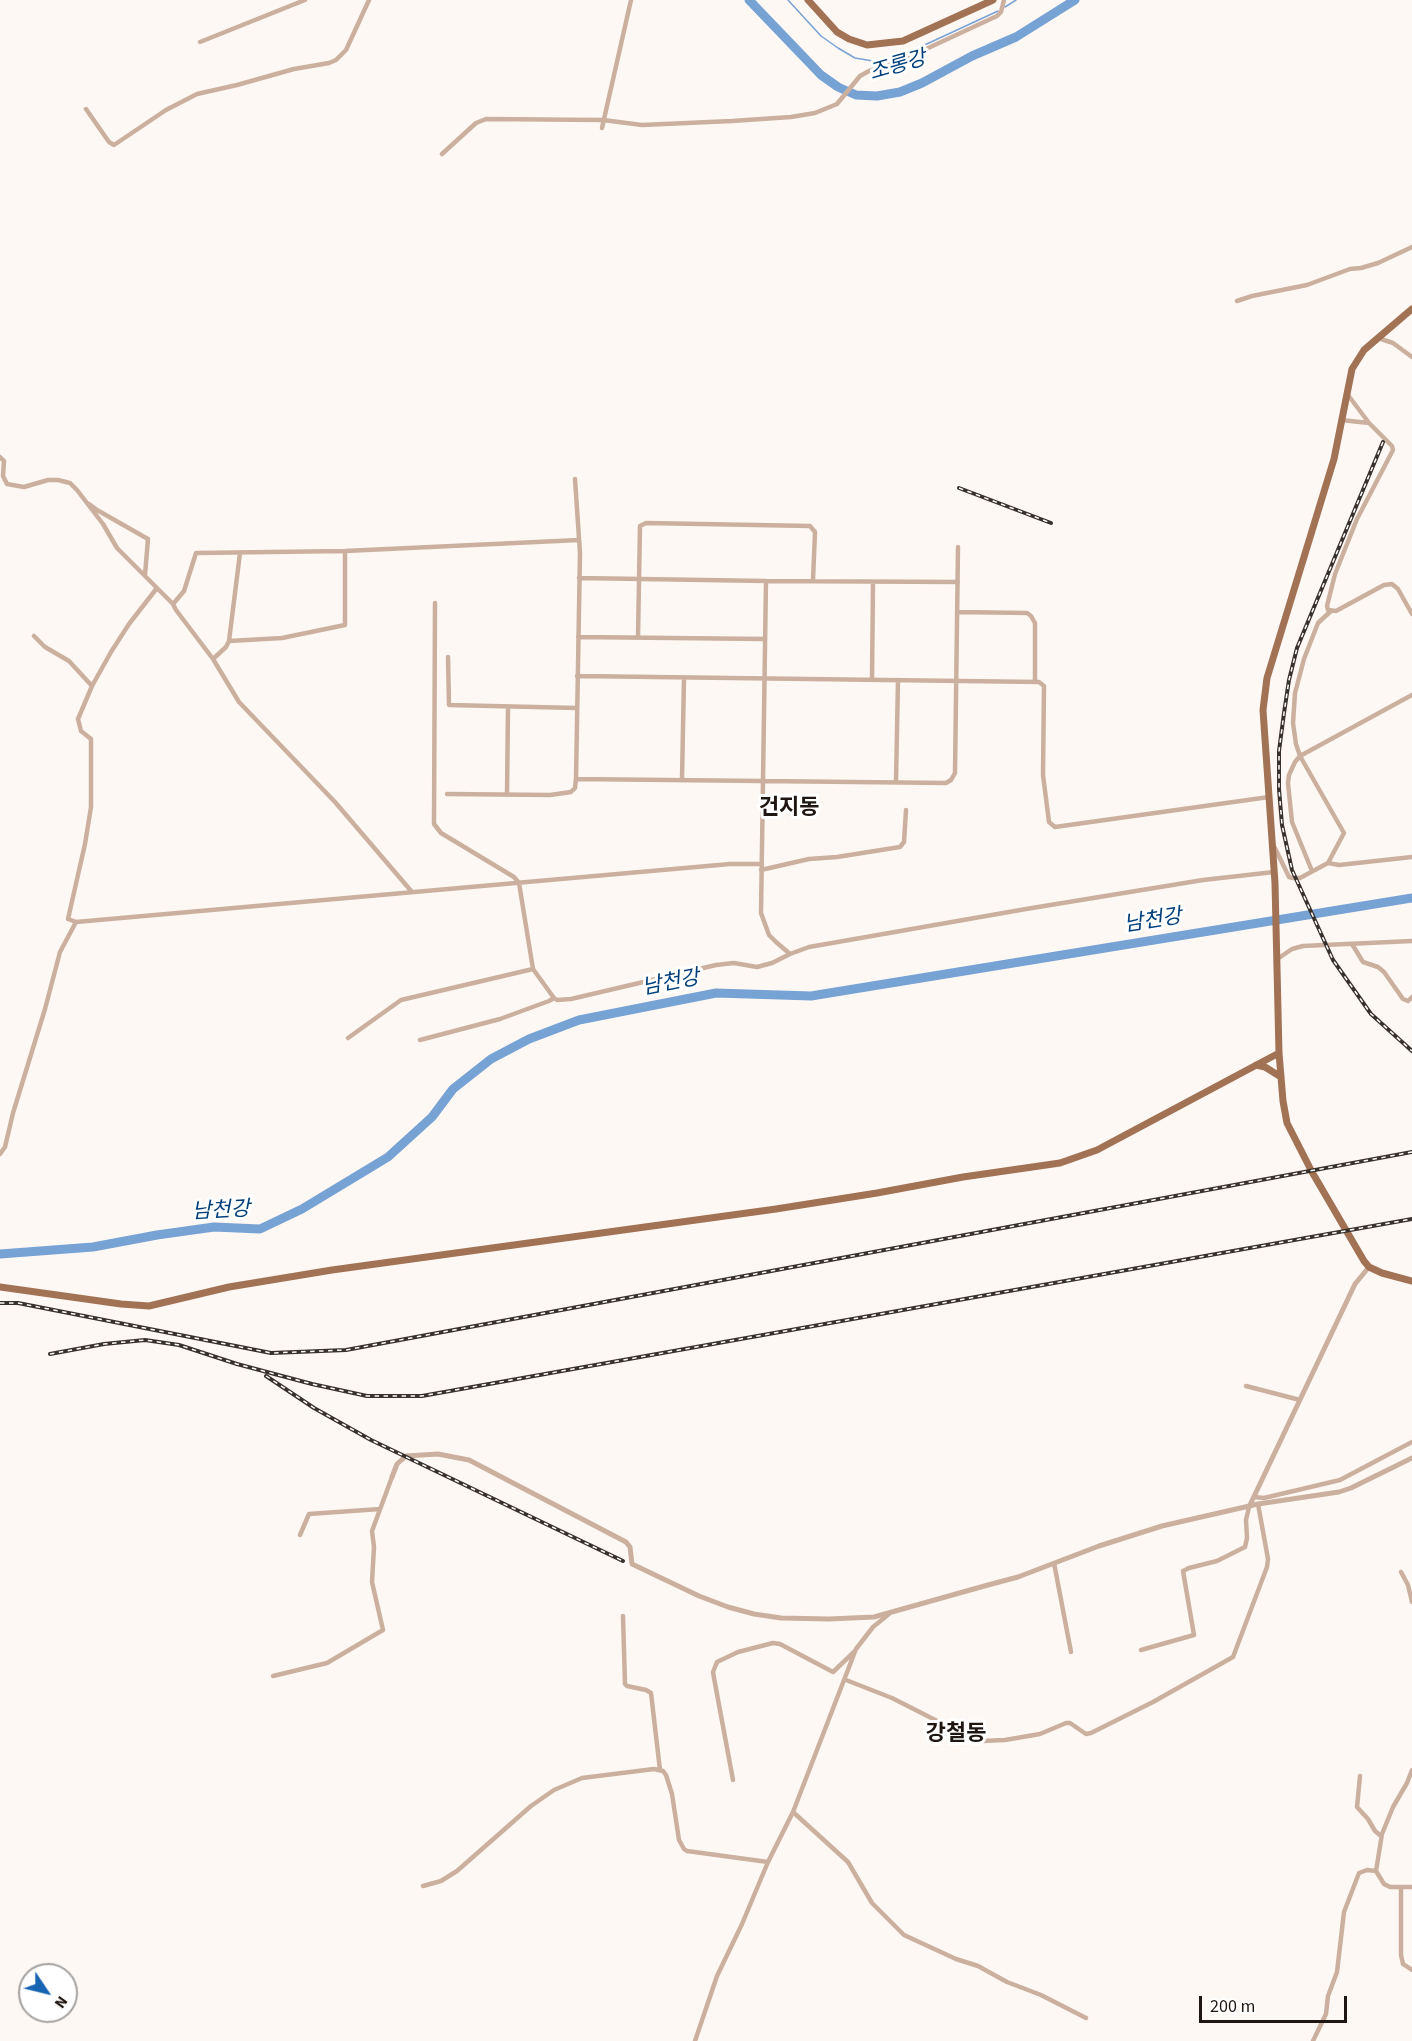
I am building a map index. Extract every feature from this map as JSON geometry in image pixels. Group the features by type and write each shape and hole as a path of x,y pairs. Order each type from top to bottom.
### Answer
{"main road":[{"path":"808,0 837,32 867,45 903,41 993,0"},
{"path":"1412,309 1360,355 1355,363 1334,459 1265,686 1263,710 1275,883 1279,1053 1287,1123 1359,1255 1369,1266 1412,1281"},
{"path":"0,1287 149,1306 229,1287 332,1269 776,1209 1060,1163 1097,1150 1279,1053"},
{"path":"1256,1065 1265,1067 1281,1077"}],"street":[{"path":"200,42 305,0"},
{"path":"86,109 109,142 114,145 166,110 197,94 294,69 329,63 336,60 346,50 369,0"},
{"path":"602,128 631,0"},
{"path":"442,154 476,123 486,119 603,120 642,125 790,117 824,110 841,100 855,82 869,71 911,56 997,16 1004,0"},
{"path":"1237,301 1307,285 1350,269 1370,266 1412,247"},
{"path":"1378,338 1393,343 1412,357"},
{"path":"1331,611 1327,606 1335,574 1357,519 1393,450 1347,394"},
{"path":"1341,420 1369,423"},
{"path":"0,457 4,461 3,476 8,484 20,488 48,480 64,480 70,483 97,510 148,539 145,574"},
{"path":"447,794 564,793 571,792 575,788 579,540 575,479"},
{"path":"83,497 104,524 117,548 173,604 213,659 240,702 327,794 412,892"},
{"path":"638,638 640,526 642,525 806,525 813,528 815,532 813,580"},
{"path":"173,604 184,591 196,553 345,551 579,540"},
{"path":"576,779 946,783 954,777 958,547"},
{"path":"229,641 282,638 345,625 345,551"},
{"path":"213,659 229,641 240,553"},
{"path":"579,578 813,580 873,583 958,582"},
{"path":"766,581 760,913 769,935 790,954"},
{"path":"872,680 873,583"},
{"path":"1272,843 1289,877 1300,878 1328,863 1344,833 1300,756 1293,723 1295,693 1304,659 1318,623 1331,611 1336,611 1384,585 1392,584 1398,589 1412,614"},
{"path":"157,588 129,624 92,686 78,719 81,731 91,740 92,807 68,919 76,922 730,864 761,864"},
{"path":"435,603 434,824 441,833 514,877 519,883 533,969 557,1000 571,999 716,965 734,963 757,967 809,947 831,943 1203,880 1274,872"},
{"path":"958,612 1027,613 1031,616 1035,622 1035,681"},
{"path":"34,636 45,647 69,661 92,686"},
{"path":"578,637 765,639"},
{"path":"448,657 449,705 577,708"},
{"path":"577,676 1035,681 1044,686 1043,775 1049,822 1055,827 1269,797"},
{"path":"682,779 684,678"},
{"path":"896,781 898,680"},
{"path":"1312,871 1292,822 1289,775 1295,762 1300,756 1412,695"},
{"path":"507,795 508,707"},
{"path":"761,870 809,859 900,847 904,842 906,810"},
{"path":"1328,863 1339,865 1412,857"},
{"path":"0,1154 5,1147 60,952 76,922"},
{"path":"1276,960 1304,946 1412,940"},
{"path":"1352,944 1360,959 1366,964 1378,967 1403,999 1412,998"},
{"path":"348,1038 401,1000 533,969"},
{"path":"420,1040 500,1019 554,998"},
{"path":"1141,1650 1194,1635 1183,1571 1217,1561 1245,1547 1249,1507 1355,1284 1369,1266"},
{"path":"1246,1386 1300,1400"},
{"path":"1254,1497 1263,1498 1340,1480 1412,1442"},
{"path":"273,1676 327,1663 383,1630 373,1591 372,1532 397,1464 405,1456 438,1454 470,1460 626,1542 630,1547 633,1564 707,1599 741,1611 768,1617 808,1619 874,1617 1018,1577 1147,1530 1258,1504 1339,1492 1412,1458"},
{"path":"1387,1456 1394,1467"},
{"path":"846,1680 892,1698 982,1741 1040,1734 1066,1723 1070,1723 1086,1734 1091,1733 1153,1702 1233,1657 1268,1567 1258,1504"},
{"path":"300,1535 309,1514 380,1509"},
{"path":"1054,1563 1071,1652"},
{"path":"1401,1572 1412,1602"},
{"path":"733,1780 714,1678 714,1667 717,1662 721,1658 738,1652 773,1643 780,1644 833,1672 856,1649 873,1627 891,1612"},
{"path":"623,1616 625,1684 646,1689 651,1694 660,1770"},
{"path":"695,2041 717,1976 793,1812 846,1680 856,1649"},
{"path":"423,1886 441,1881 457,1871 531,1806 554,1790 582,1778 654,1769 666,1774 672,1794 679,1839 684,1849 768,1862"},
{"path":"1412,1770 1381,1836 1376,1871 1384,1884 1390,1887 1412,1887"},
{"path":"1360,1776 1357,1806 1381,1836"},
{"path":"793,1812 848,1862 872,1903 904,1935 956,1959 978,1966 1086,2018"},
{"path":"1313,2041 1326,2014 1328,1996 1337,1972 1344,1912 1356,1878 1363,1870 1376,1871"},
{"path":"1401,1888 1401,1959 1403,1964 1412,1970"}],"waterway":[{"name":"조롱강","path":"749,0 821,75 838,87 856,95 877,96 900,92 922,83 972,56 1016,37 1075,0"},
{"path":"788,0 821,36 855,58 873,61 903,55 998,11"},
{"path":"1005,7 1016,0"},
{"name":"남천강","path":"0,1254 93,1247 214,1227 260,1229 302,1209 388,1157 432,1117 453,1089 491,1059 529,1039 579,1020 716,993 811,996 1412,898"}],"railway":[{"path":"1383,442 1297,648 1289,680 1279,751 1279,789 1282,825 1292,870 1333,960 1371,1014 1412,1051"},
{"path":"959,488 1051,523"},
{"path":"0,1303 18,1303 271,1353 346,1350 1412,1152"},
{"path":"50,1354 104,1344 145,1340 179,1345 237,1364 367,1396 422,1396 1412,1219"},
{"path":"266,1376 314,1408 371,1440 623,1561"}],"district":[{"name":"건지동","path":"789,809"},
{"name":"강철동","path":"956,1735"}]}
